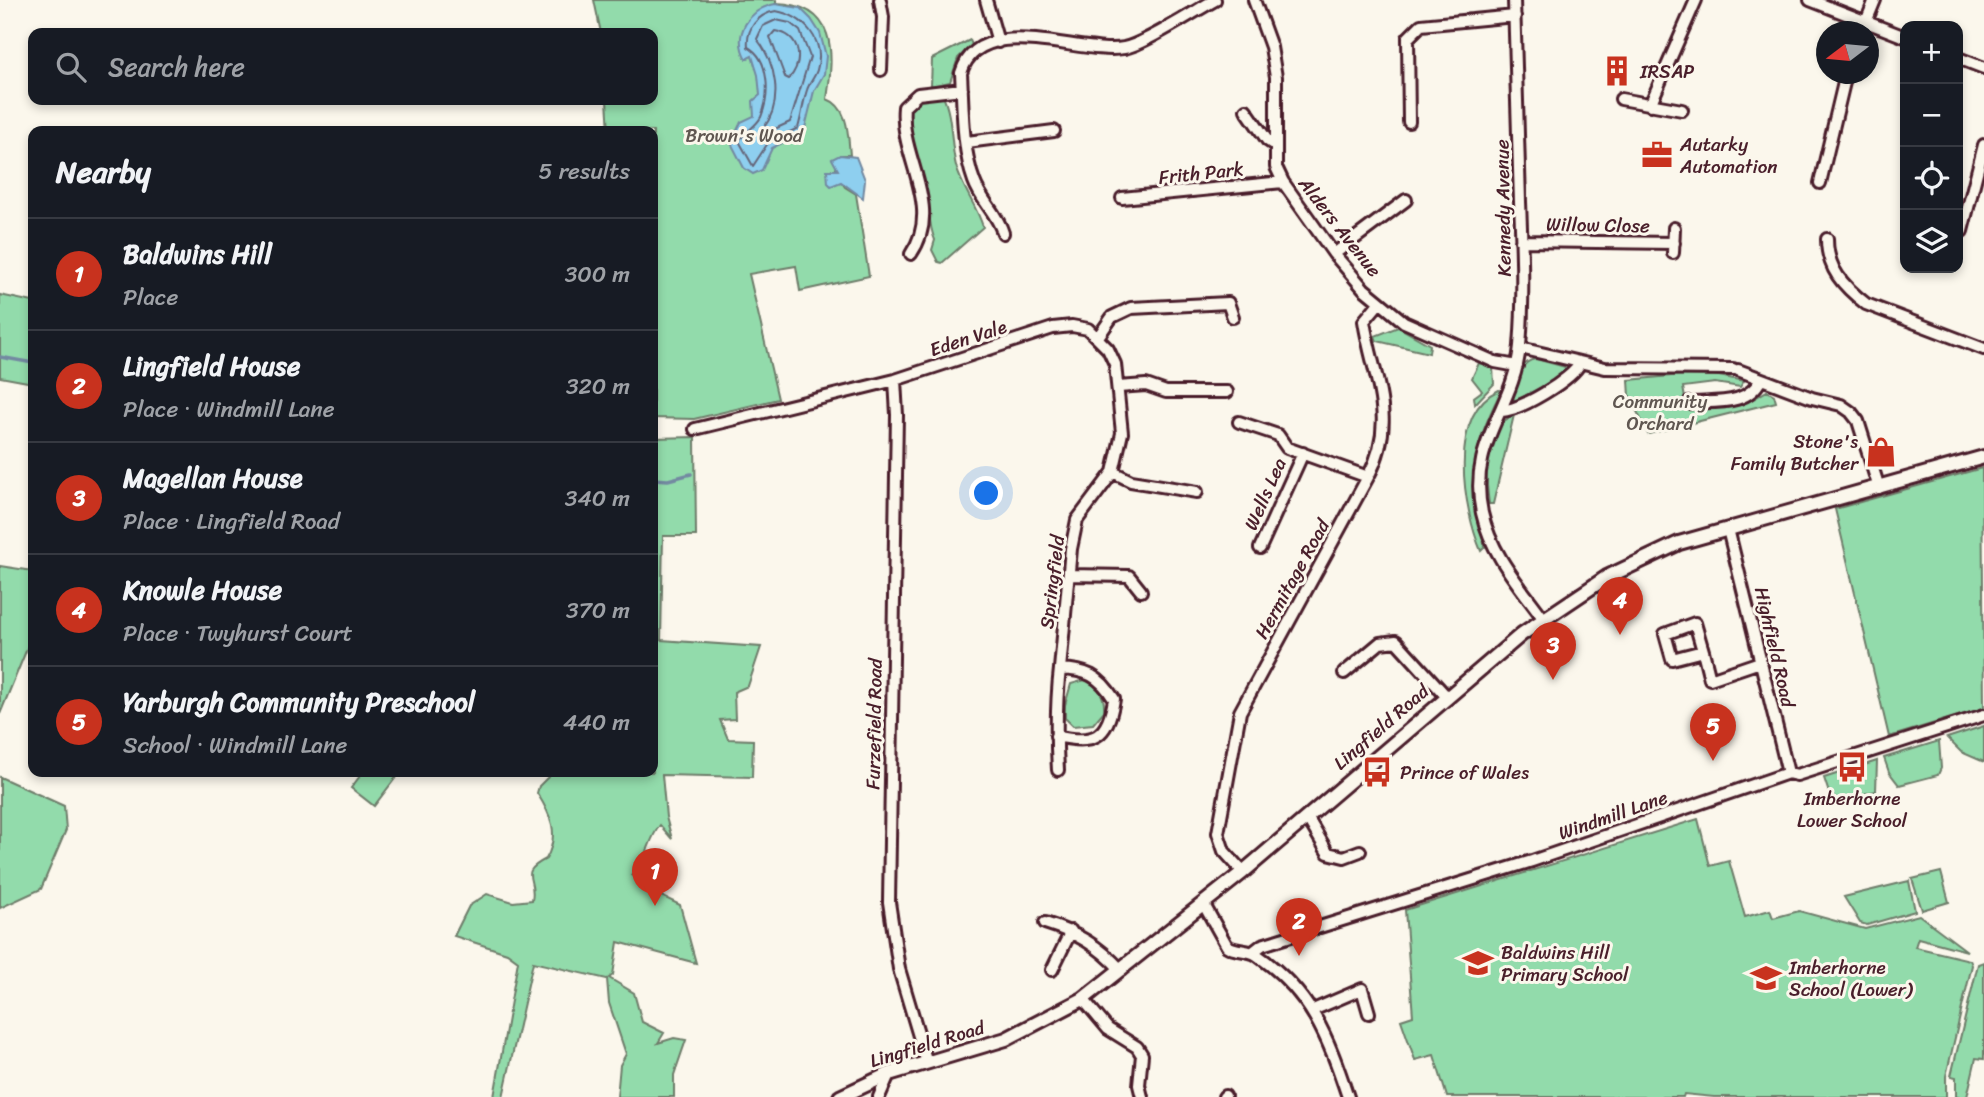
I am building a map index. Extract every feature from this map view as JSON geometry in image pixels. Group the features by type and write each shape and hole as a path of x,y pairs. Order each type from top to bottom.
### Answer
{"street":[{"path":"880,0 881,70"},
{"path":"986,0 998,42"},
{"path":"1003,233 996,214 975,185 967,142 962,89 965,61 973,52 998,42 1035,39 1124,48 1215,0"},
{"name":"Alders Avenue","path":"1254,0 1267,34 1276,77 1273,144 1276,167 1283,182 1334,254 1379,303 1415,327 1495,362 1517,366"},
{"name":"Kennedy Avenue","path":"1514,0 1521,241 1520,348 1517,366 1500,411 1485,440 1480,459 1479,482 1482,513 1495,551 1543,618"},
{"path":"1650,105 1696,0"},
{"path":"1810,0 1863,21 1875,0"},
{"path":"1409,122 1408,38 1413,30 1421,25 1515,16"},
{"path":"1879,27 1900,35"},
{"path":"1963,60 1984,68"},
{"path":"1820,183 1844,84"},
{"path":"911,254 919,242 925,206 902,123 904,107 918,94 962,89"},
{"path":"1621,99 1682,110"},
{"name":"Alders Avenue","path":"1246,110 1267,140 1273,144"},
{"path":"967,142 1054,131"},
{"path":"1963,228 1984,145"},
{"name":"Frith Park","path":"1122,198 1283,182"},
{"path":"1972,197 1984,201"},
{"path":"1334,254 1406,200"},
{"name":"Willow Close","path":"1521,241 1674,248 1674,228"},
{"path":"1827,239 1831,267 1852,293 1866,304 1984,349"},
{"path":"1098,337 1112,317 1131,308 1228,303 1233,317"},
{"name":"Hermitage Road","path":"1243,872 1224,851 1218,833 1240,712 1368,477 1381,447 1384,419 1364,321 1379,303"},
{"name":"Eden Vale","path":"695,429 895,380 1053,328 1072,326 1088,329 1098,337"},
{"name":"Springfield","path":"1058,771 1056,736 1060,669 1077,520 1113,472 1122,433 1115,364 1098,337"},
{"path":"1520,348 1580,363 1629,369 1736,369 1841,405 1858,421 1879,488"},
{"path":"1500,411 1517,408 1572,376 1580,363"},
{"path":"1689,403 1745,398 1756,391 1761,379"},
{"name":"Furzefield Road","path":"895,380 897,415 890,902 899,969 927,1063"},
{"path":"1118,387 1146,386 1166,392 1227,392"},
{"name":"Wells Lea","path":"1239,422 1278,435 1287,448 1368,477"},
{"name":"Wells Lea","path":"1260,548 1303,453"},
{"name":"Lingfield Road","path":"841,1097 889,1074 1006,1039 1083,999 1243,872 1446,696 1543,618 1640,559 1679,543 1984,457"},
{"path":"1113,472 1131,481 1197,492"},
{"name":"Highfield Road","path":"1728,529 1788,773"},
{"path":"1069,575 1129,576 1141,591"},
{"path":"1344,673 1380,643 1396,642 1446,696"},
{"path":"1703,651 1710,680 1760,663"},
{"path":"1056,736 1075,740 1092,739 1104,732 1111,719 1114,699 1104,682 1086,670 1060,669"},
{"name":"Windmill Lane","path":"1253,952 1262,945 1532,861 1788,773 1797,775 1984,715"},
{"path":"1307,817 1328,853 1344,857 1360,851"},
{"path":"1203,903 1227,946 1233,950 1253,952 1301,993 1313,1010 1348,1097"},
{"path":"1045,923 1071,931 1093,943 1121,970"},
{"path":"1052,970 1071,931"},
{"path":"1313,1010 1362,989 1369,1013"},
{"path":"1083,999 1108,1029 1137,1047 1142,1055 1139,1085 1142,1097"},
{"path":"879,1097 889,1074"}],"green space":[{"name":"Brown's Wood","path":"594,0 776,0 776,3 811,12 821,22 827,34 831,64 827,99 840,108 843,115 848,131 850,155 840,155 835,172 845,187 856,194 869,276 800,291 796,266 749,274 778,399 694,419 658,418 658,126 609,126 607,105 658,105 658,28 600,28"},
{"path":"970,40 972,45 958,58 950,82 931,86 932,59"},
{"path":"942,94 948,111 956,166 983,227 942,263 938,262 932,250 935,240 926,191 909,132 907,111 919,98"},
{"path":"0,295 28,301 28,382 0,377"},
{"path":"1398,327 1430,345 1429,353 1377,341 1375,336"},
{"path":"1536,359 1569,368 1562,376 1515,401 1513,398 1522,368"},
{"path":"1479,363 1493,367 1494,384 1475,404 1474,397 1482,391 1472,378"},
{"name":"Community Orchard","path":"1714,375 1744,381 1740,387 1715,383 1683,387 1687,410 1748,402 1767,391 1774,395 1776,402 1648,434 1630,397 1629,380"},
{"path":"1501,391 1483,433 1475,467 1476,502 1485,547 1481,551 1465,489 1466,441 1471,420 1482,402"},
{"path":"1514,415 1493,504 1489,504 1486,463 1490,442 1499,424"},
{"path":"695,437 696,536 663,536 661,640 761,647 748,686 734,692 735,719 720,720 728,739 753,740 752,777 662,775 666,817 672,839 660,825 632,875 659,895 680,905 696,963 618,942 613,975 609,978 634,993 642,1022 664,1033 658,1043 674,1038 686,1040 674,1075 674,1097 617,1097 620,1065 626,1054 609,1003 607,979 533,962 503,1097 494,1097 518,961 507,953 454,936 469,906 487,894 513,902 532,900 530,872 546,859 552,841 550,817 537,793 539,786 548,777 658,777 658,438"},
{"path":"1982,468 1984,708 1889,737 1835,509"},
{"path":"0,566 28,570 28,646 0,714"},
{"path":"1085,680 1100,692 1104,711 1093,724 1073,726 1065,718 1065,705 1071,684"},
{"path":"1984,726 1984,762 1961,752 1947,738"},
{"path":"1939,741 1941,768 1938,775 1899,785 1889,772 1884,758"},
{"path":"1877,761 1876,791 1838,800 1829,793 1824,778"},
{"path":"0,777 64,806 66,830 41,889 0,908"},
{"path":"359,777 396,777 374,806 351,788"},
{"name":"Imberhorne School (Lower)","path":"1698,819 1710,866 1729,861 1745,917 1770,910 1773,918 1799,911 1865,929 1919,915 1967,951 1918,938 1915,947 1970,960 1972,965 1946,1076 1946,1097 1714,1097 1684,1094 1683,1097 1447,1097 1434,1055 1415,1060 1401,1020 1413,1016 1405,910"},
{"path":"1941,872 1949,902 1922,910 1912,879"},
{"path":"1909,881 1915,911 1867,925 1860,923 1844,897"},
{"path":"1984,962 1984,1059 1976,1058 1967,1097 1956,1097 1956,1077 1951,1076 1978,964"}],"water":[{"path":"775,4 800,8 811,19 820,33 826,56 824,74 814,91 804,132 772,148 762,170 753,174 744,168 731,143 741,122 754,116 753,101 760,95 752,56 746,59 742,50 742,32 745,24 758,11"},
{"path":"840,155 856,157 865,180 863,198 841,182 831,186 828,183 827,170 838,170 832,159"}],"waterway":[{"path":"0,357 28,362"},
{"path":"658,479 668,480 691,474"}],"place":[{"name":"IRSAP","path":"1617,71"},
{"name":"Autarky Automation","path":"1657,155"},
{"name":"Stone's Family Butcher","path":"1881,452"},
{"name":"Knowle House","path":"1620,635"},
{"name":"Magellan House","path":"1553,680"},
{"name":"Yarburgh Community Preschool","path":"1713,761"},
{"name":"Imberhorne Lower School","path":"1852,767"},
{"name":"Prince of Wales","path":"1377,772"},
{"name":"Baldwins Hill","path":"655,906"},
{"name":"Lingfield House","path":"1299,956"},
{"name":"Baldwins Hill Primary School","path":"1478,963"},
{"name":"Imberhorne School (Lower)","path":"1766,978"}]}
